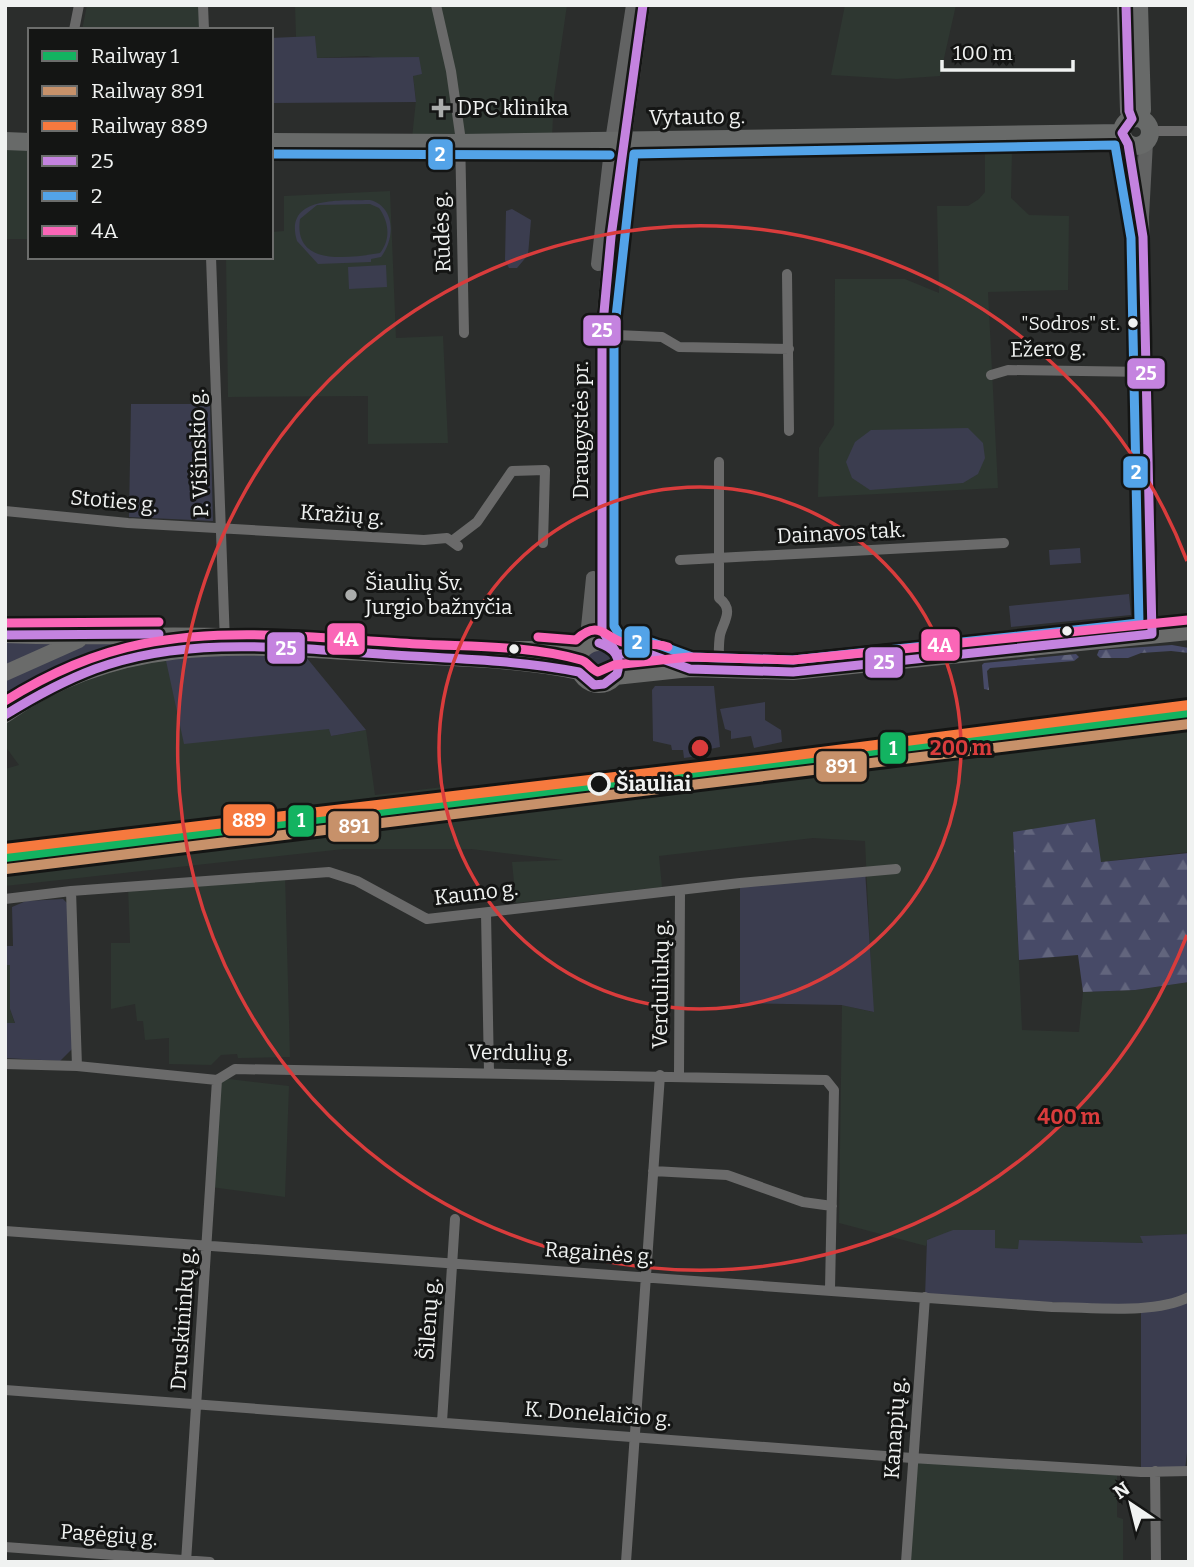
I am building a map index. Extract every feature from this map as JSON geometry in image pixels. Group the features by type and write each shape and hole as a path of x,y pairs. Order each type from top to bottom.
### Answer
{"highway":[{"path":"1126,5 1129,111 1136,131"},
{"path":"1136,131 1142,110 1139,5"},
{"name":"Vytauto g.","path":"273,142 460,143 1136,131"},
{"path":"5,141 28,142"}],"main road":[{"name":"Draugystės pr.","path":"584,650 593,590 598,334 633,5"},
{"name":"Draugystės pr.","path":"618,140 643,5"},
{"path":"1136,131 1147,372 1152,634"},
{"name":"Draugystės pr.","path":"598,334 602,630 614,650"},
{"path":"9,711 63,680 111,662 225,641 480,660 579,672 585,680 598,685 615,677 690,669 719,672 814,670 1189,632"},
{"path":"5,635 460,649 584,650 598,643 614,650 649,654 690,669"},
{"path":"5,673 88,636"},
{"path":"579,672 584,650"},
{"path":"614,650 620,668 615,677"}],"street":[{"path":"74,28 79,5"},
{"path":"203,5 204,28"},
{"name":"Rūdės g.","path":"436,5 451,71 460,143 464,333"},
{"name":"Vytauto g.","path":"1136,131 1189,131"},
{"name":"P. Višinskio g.","path":"211,259 225,641"},
{"path":"788,274 789,431"},
{"path":"598,334 662,337 679,347 789,349"},
{"name":"Ežero g.","path":"991,375 1008,370 1147,372"},
{"path":"719,462 719,598 726,606 728,619 720,635 719,672"},
{"name":"Kražių g.","path":"221,527 424,540 447,538 455,544 477,522 512,471 545,470 543,543"},
{"name":"Stoties g.","path":"5,511 128,523 221,527"},
{"name":"Dainavos tak.","path":"680,560 1004,543"},
{"name":"Kauno g.","path":"5,899 71,891 329,872 357,881 427,919 740,883 896,869"},
{"path":"71,891 78,1066"},
{"name":"Verduliukų g.","path":"680,892 680,1075"},
{"path":"486,913 489,1072"},
{"name":"Verdulių g.","path":"5,1064 78,1066 217,1080 235,1069 680,1075 830,1082 834,1090 830,1289"},
{"name":"Verduliukų g.","path":"626,1562 660,1075"},
{"name":"Druskininkų g.","path":"186,1561 217,1080"},
{"path":"653,1171 727,1175 803,1202 832,1206"},
{"name":"Šilėnų g.","path":"442,1422 456,1219"},
{"name":"Ragainės g.","path":"5,1231 1104,1308 1186,1300"},
{"name":"Kanapių g.","path":"906,1562 925,1297"},
{"name":"K. Donelaičio g.","path":"5,1390 635,1435 912,1458 1189,1471"},
{"path":"1155,1471 1156,1562"},
{"name":"Pagėgių g.","path":"5,1547 210,1562"}],"shaded area":[{"path":"87,5 199,5 200,28 82,28"},
{"path":"295,5 567,5 554,95 552,138 412,138 416,100 413,76 419,58 316,58 315,36 296,37"},
{"path":"845,5 956,5 940,76 897,79 831,75"},
{"path":"315,36 317,58 419,57 422,74 413,76 416,102 273,103 273,38"},
{"path":"5,148 28,149 28,239 7,239"},
{"path":"985,151 1012,151 1011,198 1029,215 1069,216 1068,290 988,292 998,488 818,497 819,448 834,425 835,279 905,279 939,293 937,206 968,206 979,199 985,192"},
{"path":"390,191 396,338 443,336 448,443 368,444 368,396 228,397 226,259 273,259 273,232 284,231 284,196"},
{"path":"370,200 385,209 391,224 389,241 381,257 371,259 371,262 318,264 297,241 295,226 299,215 307,208 318,204 331,201","holes":["370,204 379,208 387,225 386,242 380,253 353,257 326,256 305,245 300,234 300,219 317,205"]},
{"path":"512,209 531,220 528,255 517,268 509,268 505,260 506,211"},
{"path":"386,265 387,287 349,289 348,267"},
{"path":"131,404 210,404 213,521 129,517"},
{"path":"968,428 983,443 985,458 978,474 963,483 870,490 852,478 846,462 855,442 871,430"},
{"path":"1080,548 1081,563 1050,565 1049,550"},
{"path":"1129,594 1131,615 1011,627 1009,606"},
{"path":"5,638 64,639 5,667"},
{"path":"205,639 76,669 5,703 5,679 89,643"},
{"path":"599,650 608,654 612,663 608,672 599,676 590,672 586,663 590,654"},
{"path":"181,653 306,657 366,730 331,736 329,729 184,744 165,656"},
{"path":"165,656 330,729 331,736 366,730 375,795 443,787 444,793 516,786 1189,701 1189,852 1100,862 1094,819 1013,833 1022,1030 1079,1032 1083,992 1135,990 1189,982 1189,1234 1141,1236 1143,1243 1019,1240 1019,1249 995,1248 995,1230 928,1239 926,1246 839,1223 842,1005 873,1012 865,841 813,838 659,856 662,887 516,903 512,862 563,860 471,849 344,849 5,886 5,769 19,765 5,746 5,722 80,679"},
{"path":"655,686 714,686 720,747 705,750 705,755 684,758 683,750 672,750 671,745 653,741 652,690"},
{"path":"765,702 765,720 781,730 782,742 754,748 751,736 731,739 731,731 725,729 720,709"},
{"path":"865,870 874,1012 841,1005 740,1003 740,883"},
{"path":"285,874 290,1057 238,1058 237,1054 221,1055 211,1065 169,1064 169,1038 145,1040 143,1021 137,1021 135,1004 111,1009 111,943 130,943 128,887"},
{"path":"63,899 69,905 72,1049 60,1061 5,1058 5,1023 15,1023 10,1009 10,965 5,965 5,946 13,946 12,907 26,901"},
{"path":"5,965 10,965 10,1009 15,1024 5,1023"},
{"path":"217,1080 289,1086 285,1197 211,1187"},
{"path":"953,1230 995,1230 995,1248 1018,1249 1019,1240 1143,1243 1140,1236 1189,1234 1189,1435 1185,1470 1141,1472 1141,1306 925,1297 927,1240"},
{"path":"912,1458 1117,1470 1117,1517 1123,1519 1123,1562 906,1562"}],"green space":[{"path":"1172,645 1189,648 1189,653 1141,653 1128,658 1100,658 1097,655 1099,650"},
{"path":"1076,654 1079,657 1074,661 990,668 987,671 989,690 984,689 984,663"},
{"path":"1095,819 1101,862 1189,853 1189,982 1135,990 1083,992 1078,955 1019,960 1013,832"}],"rail line":[{"name":"889","path":"5,849 742,762 1189,705"},
{"name":"1","path":"5,857 1189,712"},
{"name":"891","path":"6,869 1189,724"}],"transit line":[{"name":"25","path":"617,654 602,630 602,334 611,237 643,5"},
{"name":"25","path":"1126,5 1129,111 1132,119"},
{"name":"25","path":"1132,119 1122,133 1128,144 1143,237 1152,634"},
{"name":"2","path":"1115,145 1131,238 1139,623 793,660 692,657 651,642 624,642 614,626 614,335 634,154 1115,145"},
{"name":"2","path":"273,154 610,155"},
{"name":"4A","path":"5,701 54,674 106,653 142,644 210,636 279,635 520,649 581,660 598,672 614,665 689,657 793,660 1188,620"},
{"name":"4A","path":"5,623 159,622"},
{"name":"4A","path":"538,637 576,640 596,630 622,642 668,647"},
{"name":"25","path":"5,635 159,634"},
{"name":"25","path":"617,654 649,654 690,669 793,672 1152,634"},
{"name":"25","path":"579,672 594,685 604,684 617,674 615,654 599,643"},
{"name":"25","path":"5,715 49,690 95,669 131,658 205,648 282,648 464,659 579,672"}],"place":[{"name":"DPC klinika","path":"441,108"},
{"name":"\"Sodros\" st.","path":"1133,323"},
{"name":"Šiaulių Šv. Jurgio bažnyčia","path":"351,595"},
{"name":"Šiauliai","path":"599,784"}]}
